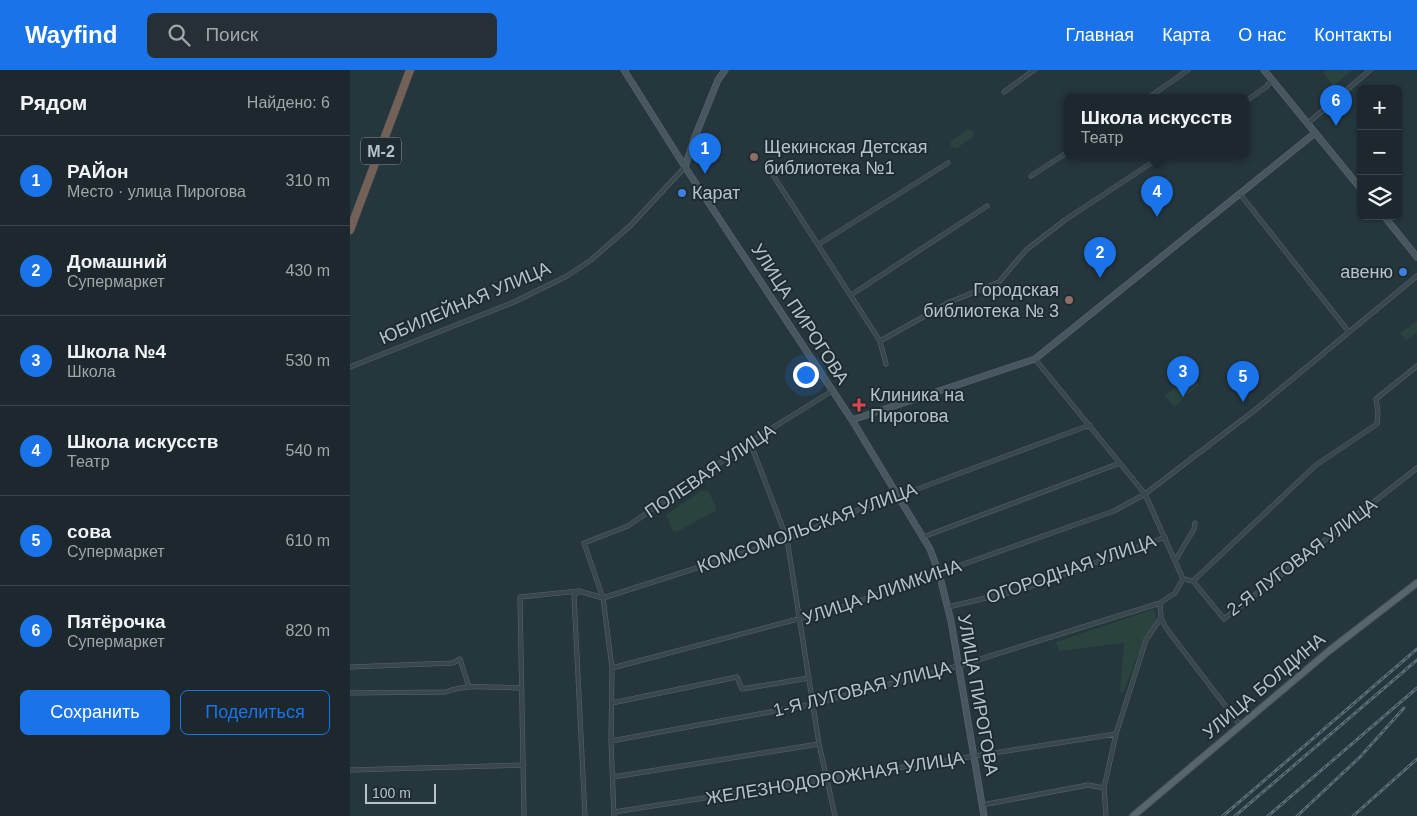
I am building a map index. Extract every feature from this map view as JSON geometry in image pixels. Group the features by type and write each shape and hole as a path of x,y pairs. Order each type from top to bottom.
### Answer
{"highway":[{"name":"М-2","path":"350,230 410,70"}],"main road":[{"name":"УЛИЦА БОЛДИНА","path":"1133,816 1330,650 1417,583"}],"street":[{"name":"УЛИЦА ПИРОГОВА","path":"624,70 685,167 852,420 923,537 939,573 948,607 984,816"},
{"name":"ЮБИЛЕЙНАЯ УЛИЦА","path":"350,367 514,302 568,276 592,260 630,226 685,167 718,80 725,70"},
{"path":"1004,92 1034,70"},
{"path":"1154,94 1188,70"},
{"path":"1264,70 1357,183"},
{"path":"1308,123 1370,70"},
{"path":"1249,99 1266,87 1272,80"},
{"path":"852,420 1036,359 1315,132"},
{"path":"1031,176 1064,155"},
{"path":"880,341 950,302 999,282 1026,250 1041,238 1158,159"},
{"path":"819,244 948,163"},
{"path":"769,169 880,341 886,364"},
{"path":"1240,194 1349,332"},
{"path":"851,295 987,206"},
{"path":"1387,220 1417,257"},
{"name":"УЛИЦА АЛИМКИНА","path":"612,668 799,620 1114,511 1145,494 1255,410 1417,276"},
{"path":"1036,359 1145,494 1183,579 1192,581 1316,465 1377,424 1376,399 1417,366"},
{"name":"ПОЛЕВАЯ УЛИЦА","path":"604,598 584,543 628,526 750,442 832,391"},
{"name":"КОМСОМОЛЬСКАЯ УЛИЦА","path":"604,598 787,539 897,494 912,491 1090,425"},
{"path":"750,442 787,539 818,744 835,816"},
{"path":"923,537 1120,463"},
{"name":"2-Я ЛУГОВАЯ УЛИЦА","path":"1192,581 1224,619 1417,468"},
{"path":"1176,562 1194,529 1195,523"},
{"name":"ОГОРОДНАЯ УЛИЦА","path":"948,607 1024,588 1165,537"},
{"name":"1-Я ЛУГОВАЯ УЛИЦА","path":"611,741 813,704 958,666 1160,603 1176,593 1183,579"},
{"path":"579,591 574,596 585,816"},
{"path":"524,816 520,597 579,591 604,598 612,668 611,741 614,814"},
{"path":"1160,603 1161,618 1166,628 1240,725"},
{"path":"1106,816 1104,788 1116,734 1146,640 1161,618"},
{"path":"350,667 452,663 460,659 469,688"},
{"path":"612,703 737,677 742,689 809,678"},
{"path":"350,693 446,692 469,688 522,688"},
{"name":"ЖЕЛЕЗНОДОРОЖНАЯ УЛИЦА","path":"614,814 826,778 1116,734"},
{"path":"613,777 818,744"},
{"path":"350,770 524,765"},
{"path":"982,805 1088,785 1104,788"}],"green space":[{"path":"1326,70 1352,70 1333,86 1323,73"},
{"path":"968,129 974,131 974,136 957,148 951,147 951,141"},
{"path":"1417,321 1417,333 1406,341 1400,333"},
{"path":"1191,375 1199,385 1174,407 1165,396"},
{"path":"701,491 708,491 716,506 715,511 677,532 673,531 666,515"},
{"path":"1154,609 1157,620 1144,639 1123,693 1120,692 1124,643 1059,651 1056,642"}],"railway":[{"path":"1223,816 1417,649"},
{"path":"1235,816 1417,660"},
{"path":"1268,816 1417,688"},
{"path":"1297,816 1360,757 1404,708"},
{"path":"1353,816 1417,759"}],"place":[{"name":"Пятёрочка","path":"1336,126"},
{"name":"Щекинская Детская библиотека №1","path":"754,157"},
{"name":"РАЙон","path":"705,174"},
{"name":"Карат","path":"682,193"},
{"name":"Школа искусств","path":"1157,217"},
{"name":"авеню","path":"1403,272"},
{"name":"Домашний","path":"1100,278"},
{"name":"Городская библиотека № 3","path":"1069,300"},
{"name":"Школа №4","path":"1183,397"},
{"name":"сова","path":"1243,402"},
{"name":"Клиника на Пирогова","path":"859,405"}]}
